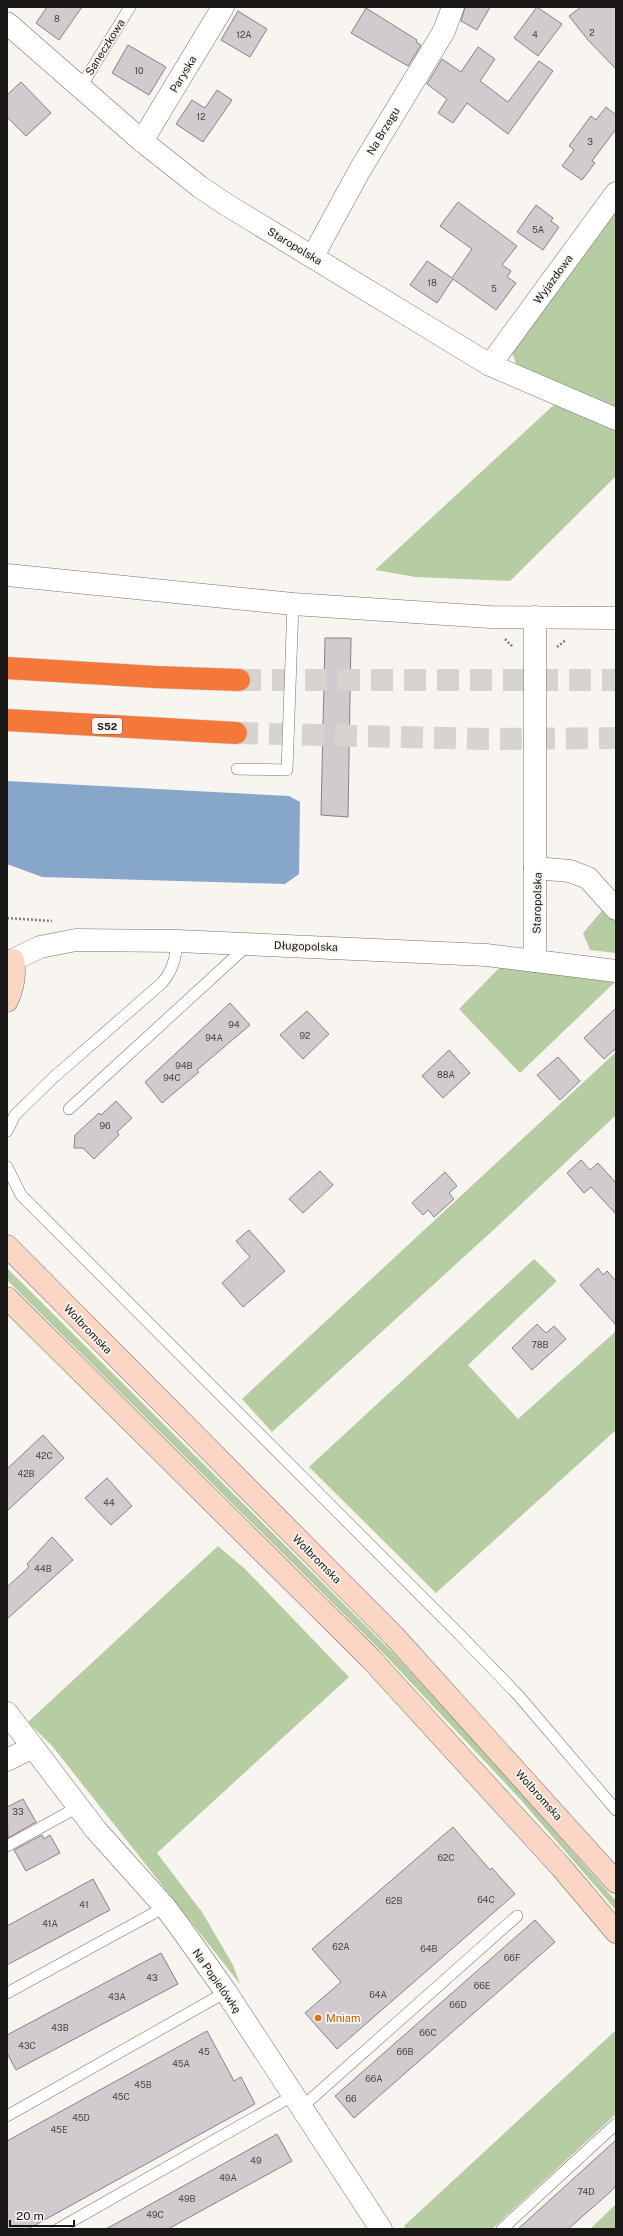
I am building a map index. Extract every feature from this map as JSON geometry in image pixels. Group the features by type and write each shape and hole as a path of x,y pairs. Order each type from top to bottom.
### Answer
{"highway":[{"path":"7,668 155,677 239,680"},
{"name":"S52","path":"7,720 236,732"}],"main road":[{"path":"7,1001 12,991 15,972 10,954"},
{"name":"Wolbromska","path":"7,1246 394,1636 616,1882"},
{"path":"7,1298 371,1659 561,1867 616,1932"}],"street":[{"name":"Paryska","path":"142,141 223,7"},
{"name":"Na Brzegu","path":"313,256 361,168 444,31 453,7"},
{"name":"Staropolska","path":"7,23 142,141 200,187 490,365 616,419"},
{"name":"Wyjazdowa","path":"490,365 616,193"},
{"path":"7,575 293,604 490,617 616,618"},
{"path":"535,868 536,617"},
{"name":"Staropolska","path":"535,961 535,868 570,870 588,878 616,909"},
{"name":"Długopolska","path":"10,954 76,940 177,940 478,954 616,971"},
{"name":"Na Popielówkę","path":"7,1713 96,1830 165,1907 226,1992 381,2229"},
{"path":"7,1760 33,1747"}],"lane":[{"name":"Saneczkowa","path":"80,88 130,7"},
{"path":"237,769 287,770 293,604"},
{"path":"7,1131 16,1115 54,1076 162,983 174,964 177,940"},
{"path":"69,1109 248,944"},
{"path":"7,1167 21,1194 460,1635 518,1696 616,1810"},
{"path":"7,1846 78,1807"},
{"path":"7,1993 165,1907"},
{"path":"58,2229 298,2101 517,1916"},
{"path":"7,2116 226,1992"},
{"path":"502,2229 616,2124"}],"path":[{"path":"503,638 514,649"}],"green space":[{"path":"616,208 616,407 516,364 512,352"},
{"path":"558,401 616,426 616,476 510,581 416,577 375,570"},
{"path":"606,906 616,919 616,953 590,950 583,933"},
{"path":"502,965 616,981 520,1073 459,1009"},
{"path":"616,1052 616,1115 501,1223 272,1432 242,1399"},
{"path":"534,1259 557,1281 468,1365 518,1419 616,1331 616,1430 436,1593 309,1467"},
{"path":"7,1268 392,1652 498,1767 616,1901 616,1910 520,1799 387,1657 7,1280"},
{"path":"218,1546 245,1569 349,1677 157,1853 202,1912 233,1965 240,1984 53,1747 28,1722"},
{"path":"616,2030 616,2114 492,2229 406,2229 404,2226"},
{"path":"616,2204 616,2229 590,2229"}],"water":[{"path":"7,781 289,796 300,802 299,874 285,884 42,877 7,864"}],"building":[{"path":"47,7 82,7 59,40 36,23"},
{"path":"465,7 490,7 477,30 461,21"},
{"path":"537,7 562,24 538,56 514,38"},
{"path":"581,7 616,7 616,69 588,40 569,16"},
{"path":"366,8 417,40 416,42 421,45 408,66 351,33"},
{"path":"238,11 267,29 250,57 221,40"},
{"path":"128,45 166,67 149,95 112,73"},
{"path":"478,47 495,59 480,81 508,102 539,61 553,71 508,134 467,103 453,123 438,113 447,99 427,84 442,59 461,72"},
{"path":"21,82 51,113 26,136 7,117 7,95"},
{"path":"217,90 232,100 203,142 176,124 192,100 205,108"},
{"path":"606,107 616,115 616,129 592,161 595,163 582,180 562,166 574,150 569,146 591,116 596,120"},
{"path":"458,202 517,246 502,265 511,271 507,277 516,283 496,310 453,279 437,303 410,285 427,261 452,278 472,249 440,226"},
{"path":"536,205 553,218 551,221 559,227 543,250 517,232"},
{"path":"325,638 351,638 348,817 321,815"},
{"path":"230,1003 250,1025 197,1070 199,1072 162,1103 145,1082"},
{"path":"616,1008 616,1048 604,1059 584,1038"},
{"path":"307,1011 329,1034 303,1059 280,1035"},
{"path":"449,1050 470,1073 443,1098 422,1076"},
{"path":"558,1057 580,1081 560,1100 537,1075"},
{"path":"116,1101 132,1118 117,1132 119,1135 94,1159 83,1148 74,1148 75,1135 99,1113 101,1115"},
{"path":"581,1160 590,1170 598,1163 616,1183 616,1214 591,1187 584,1193 567,1173"},
{"path":"320,1171 333,1185 303,1213 289,1199"},
{"path":"445,1172 457,1186 449,1193 454,1199 434,1217 428,1210 423,1215 412,1203"},
{"path":"249,1230 285,1271 243,1307 222,1283 250,1257 236,1241"},
{"path":"598,1268 603,1275 607,1271 616,1281 616,1325 580,1285"},
{"path":"537,1324 546,1333 554,1326 566,1339 532,1370 512,1348"},
{"path":"43,1435 64,1458 7,1511 7,1469"},
{"path":"107,1478 132,1506 111,1525 85,1498"},
{"path":"52,1537 73,1560 7,1619 7,1587 29,1567 27,1564"},
{"path":"23,1799 36,1822 8,1838 7,1807"},
{"path":"453,1827 490,1870 492,1868 515,1894 337,2049 305,2013 341,1982 312,1949"},
{"path":"42,1835 44,1839 50,1835 60,1853 26,1871 14,1850"},
{"path":"93,1879 110,1910 7,1965 7,1926"},
{"path":"535,1920 555,1942 354,2118 335,2096"},
{"path":"161,1953 178,1984 16,2070 7,2053 7,2035"},
{"path":"207,2031 234,2081 241,2077 255,2104 28,2229 7,2229 7,2141"},
{"path":"277,2134 292,2161 168,2229 106,2229"},
{"path":"616,2140 616,2186 608,2194 568,2229 518,2229"}],"tunnel":[{"path":"239,680 616,680"},
{"path":"236,733 487,739 616,738"}],"place":[{"name":"Mniam","path":"318,2018"}]}
